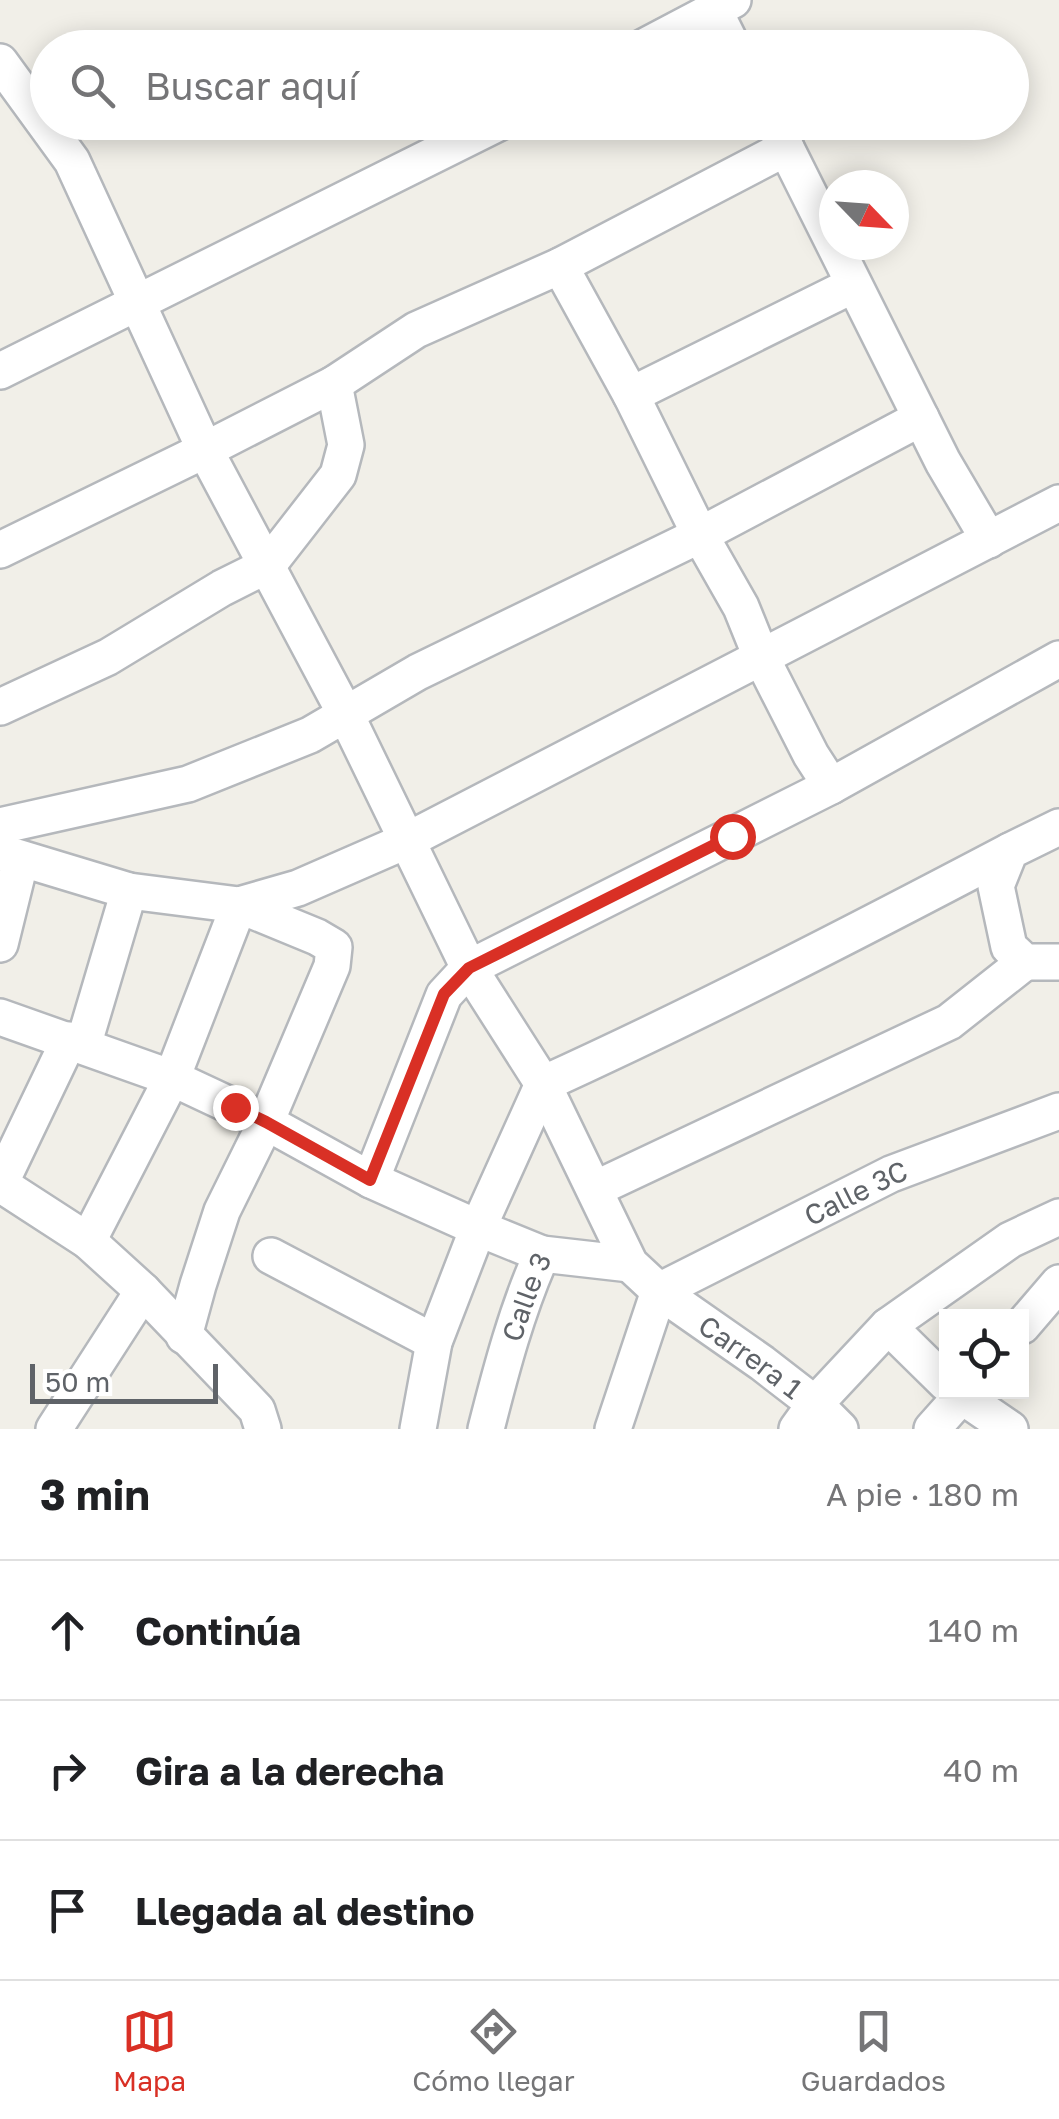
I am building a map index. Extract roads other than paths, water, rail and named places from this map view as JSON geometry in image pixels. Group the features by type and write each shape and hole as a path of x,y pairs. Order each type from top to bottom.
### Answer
{"street":[{"path":"676,30 723,5 729,30"},
{"path":"0,62 30,103"},
{"path":"57,140 72,161 206,450 345,714 469,968 543,1084 630,1264"},
{"path":"0,372 464,140"},
{"path":"0,550 334,384 416,330 560,266 771,140"},
{"path":"781,140 921,418 989,540"},
{"path":"560,266 631,395 700,536 741,608 762,659 831,786"},
{"path":"631,395 853,285"},
{"path":"0,707 108,657 268,565 338,474 346,445 334,384"},
{"path":"0,826 188,784 310,735 418,672 700,536 921,418"},
{"path":"239,905 298,888 408,840 1059,504"},
{"path":"370,1180 444,994 469,968 831,786 1059,659"},
{"path":"418,1429 434,1342 478,1228 543,1084 1059,827"},
{"path":"1010,850 996,886 1010,947 1042,962"},
{"path":"0,944 10,856 129,891 239,905 334,947 332,966 266,1122 222,1212 184,1336"},
{"path":"129,891 76,1043 0,1184 88,1240 143,1291 257,1410 264,1429"},
{"path":"88,1240 172,1078 239,905"},
{"path":"586,1259 602,1203 949,1022 1042,962"},
{"path":"0,1017 172,1078 266,1122 370,1180 542,1254"},
{"name":"Calle 3C","path":"658,1291 891,1174 1059,1110"},
{"path":"806,1417 888,1326 1010,1240 1059,1217"},
{"name":"Calle 3","path":"486,1429 500,1375 542,1254 630,1264"},
{"path":"270,1256 434,1342"},
{"name":"Carrera 1","path":"630,1264 658,1291 762,1362 806,1417 840,1429"},
{"path":"1029,1318 1059,1283"},
{"path":"54,1429 143,1291"},
{"path":"614,1429 658,1291"},
{"path":"888,1326 939,1374"},
{"path":"932,1429 952,1399"},
{"path":"968,1399 1010,1429"}]}
